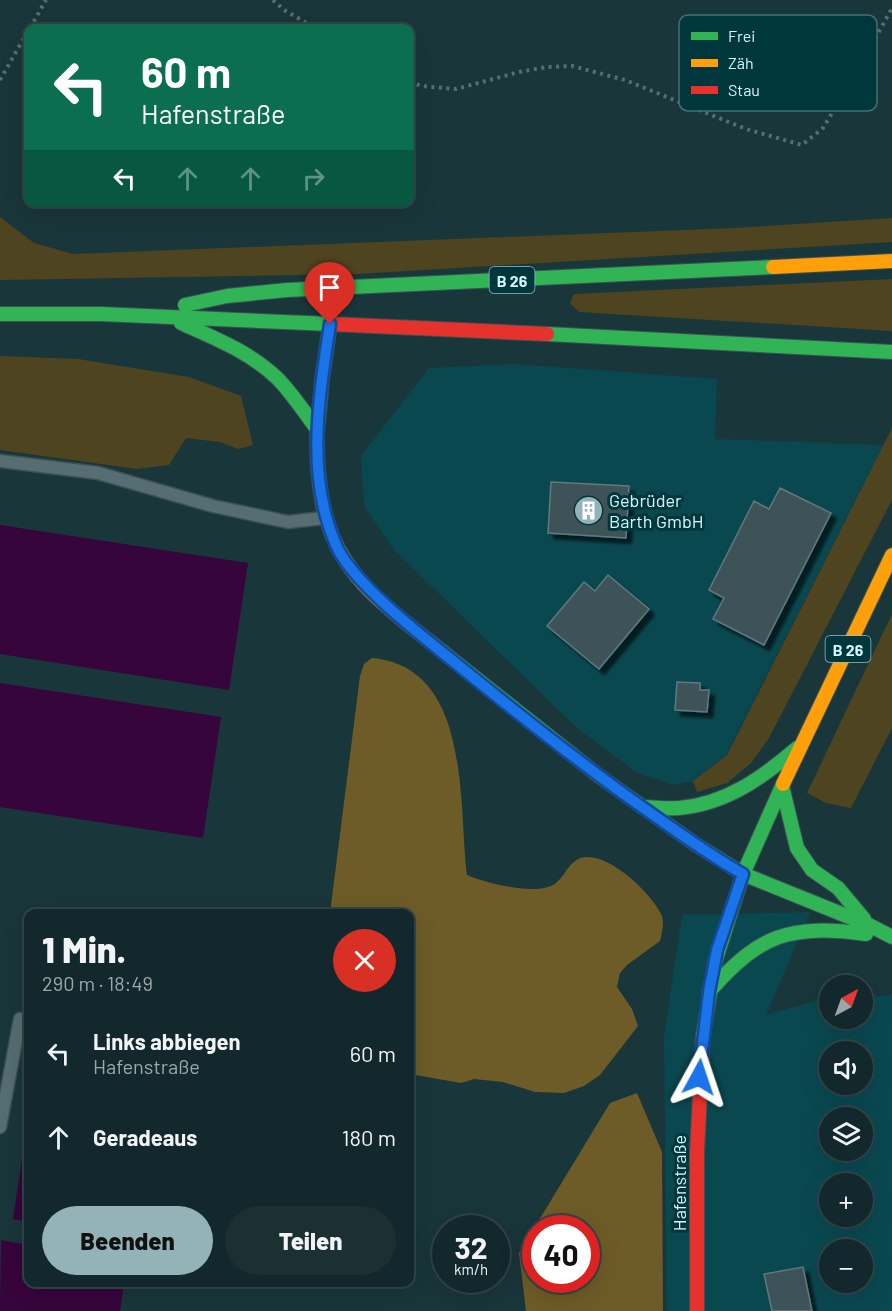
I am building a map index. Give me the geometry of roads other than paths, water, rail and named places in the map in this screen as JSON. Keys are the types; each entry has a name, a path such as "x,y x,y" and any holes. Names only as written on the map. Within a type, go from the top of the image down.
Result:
{"main road":[{"name":"B 26","path":"135,315 227,296 287,290 892,261"},
{"name":"B 26","path":"0,314 169,316 330,324"},
{"path":"169,316 240,351 270,372 289,391 317,429"},
{"path":"892,352 330,324 317,429 319,480 326,518 338,549 350,568 401,617 560,748 719,861 743,874 869,925 892,937"},
{"name":"B 26","path":"743,874 782,786 892,555"},
{"path":"642,807 680,808 721,800 747,788 803,743"},
{"path":"782,786 797,848 812,870 838,888 869,925"},
{"name":"Hafenstraße","path":"698,1311 697,1100 701,1054 717,950 743,874"},
{"path":"709,992 732,966 760,945 799,931 838,930 892,937"}],"lane":[{"path":"0,461 98,473 213,506 288,522 326,518"},
{"path":"0,1127 20,1019"}],"place":[{"name":"Gebrüder Barth GmbH","path":"588,510"}]}
